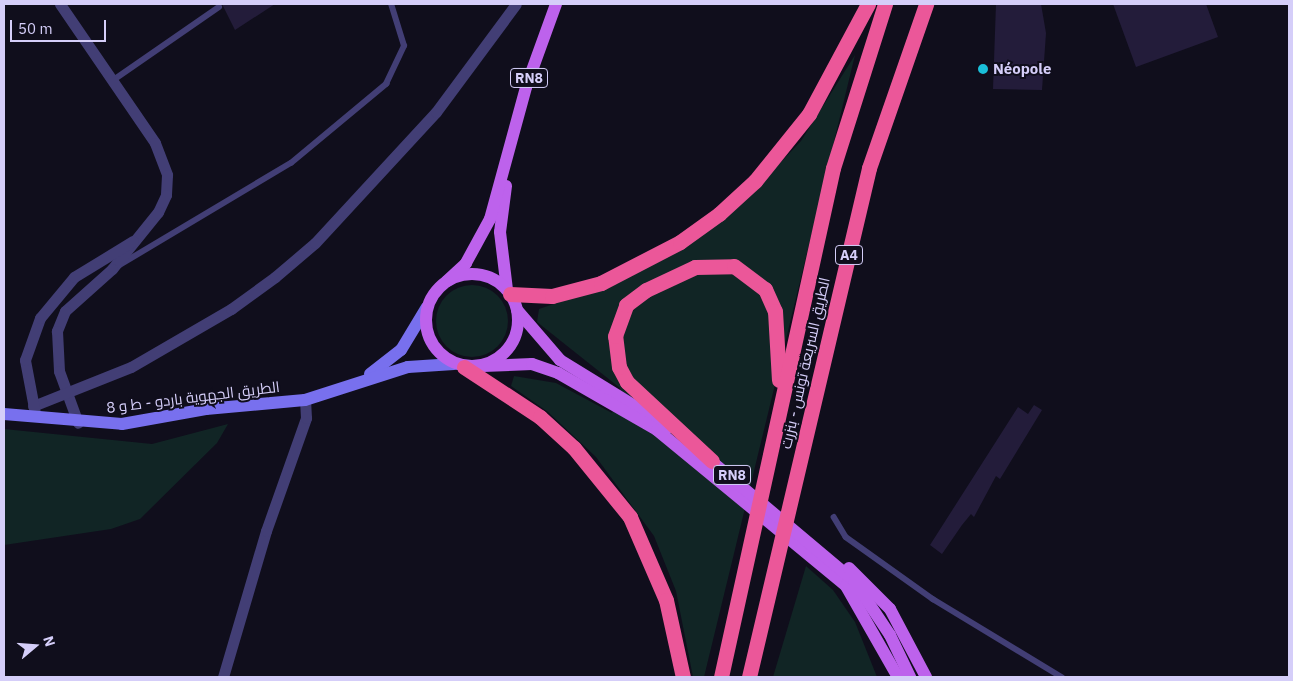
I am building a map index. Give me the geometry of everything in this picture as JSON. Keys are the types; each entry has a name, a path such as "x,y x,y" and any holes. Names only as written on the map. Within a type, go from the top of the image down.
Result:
{"highway":[{"path":"509,292 552,296 601,283 672,246 719,214 754,181 809,114 868,4"},
{"name":"الطريق السريعة تونس - بنزرت","path":"721,677 765,484 779,407 847,117 885,4"},
{"name":"الطريق السريعة تونس - بنزرت","path":"750,677 870,168 926,4"},
{"path":"712,460 641,398 619,367 615,336 626,305 646,290 695,267 734,266 751,275 765,289 775,311 779,407"},
{"path":"459,365 540,417 606,484 630,517 666,600 683,677"}],"main road":[{"name":"RN8","path":"427,307 479,243 510,154 526,87 556,4"},
{"name":"RN8","path":"510,154 500,232 509,292 517,310 560,360 661,422 712,460 816,544 871,604 910,677"},
{"path":"447,281 478,274 509,292"},
{"path":"427,307 430,340 459,365"},
{"name":"الطريق الجهوية باردو - ط و 8","path":"353,384 401,350 427,307"},
{"name":"RN8","path":"483,366 507,351 518,324 517,310"},
{"name":"الطريق الجهوية باردو - ط و 8","path":"4,414 35,412 78,423 122,424 223,407 305,400 353,384 429,363 459,365"},
{"name":"RN8","path":"459,365 532,364 558,373 657,430 846,586 898,677"},
{"path":"816,544 878,594 926,677"}],"street":[{"path":"60,4 154,143 167,175 162,203 112,270 70,305 57,332 56,351 66,396 78,423"},
{"path":"135,240 74,277 40,318 26,360 35,412 131,367 231,309 315,243 436,112 516,4"},
{"path":"223,677 266,531 306,418 305,400"}],"lane":[{"path":"112,270 291,163 386,84 404,46 391,4"},
{"path":"112,81 220,8"},
{"path":"834,517 846,538 933,599 1062,677"}],"green space":[{"path":"855,55 704,677 693,677 676,591 654,536 596,457 548,412 511,386 514,376 556,383 612,413 620,388 537,322 539,309 600,288 739,206 801,141"},
{"path":"472,285 492,291 502,301 508,321 502,341 492,351 472,357 452,351 442,341 436,321 442,301 452,291"},
{"path":"228,424 217,443 140,519 111,529 4,545 4,429 152,444"},
{"path":"806,566 833,590 855,622 877,677 773,677"}],"building":[{"path":"222,4 275,4 235,30"},
{"path":"996,4 1041,4 1046,33 1042,90 993,89"},
{"path":"1113,4 1206,4 1218,37 1136,67"},
{"path":"1034,405 1042,410 1000,479 996,476 974,517 971,514 942,554 930,545 1018,407 1028,414"}],"place":[{"name":"Néopole","path":"983,69"}]}
